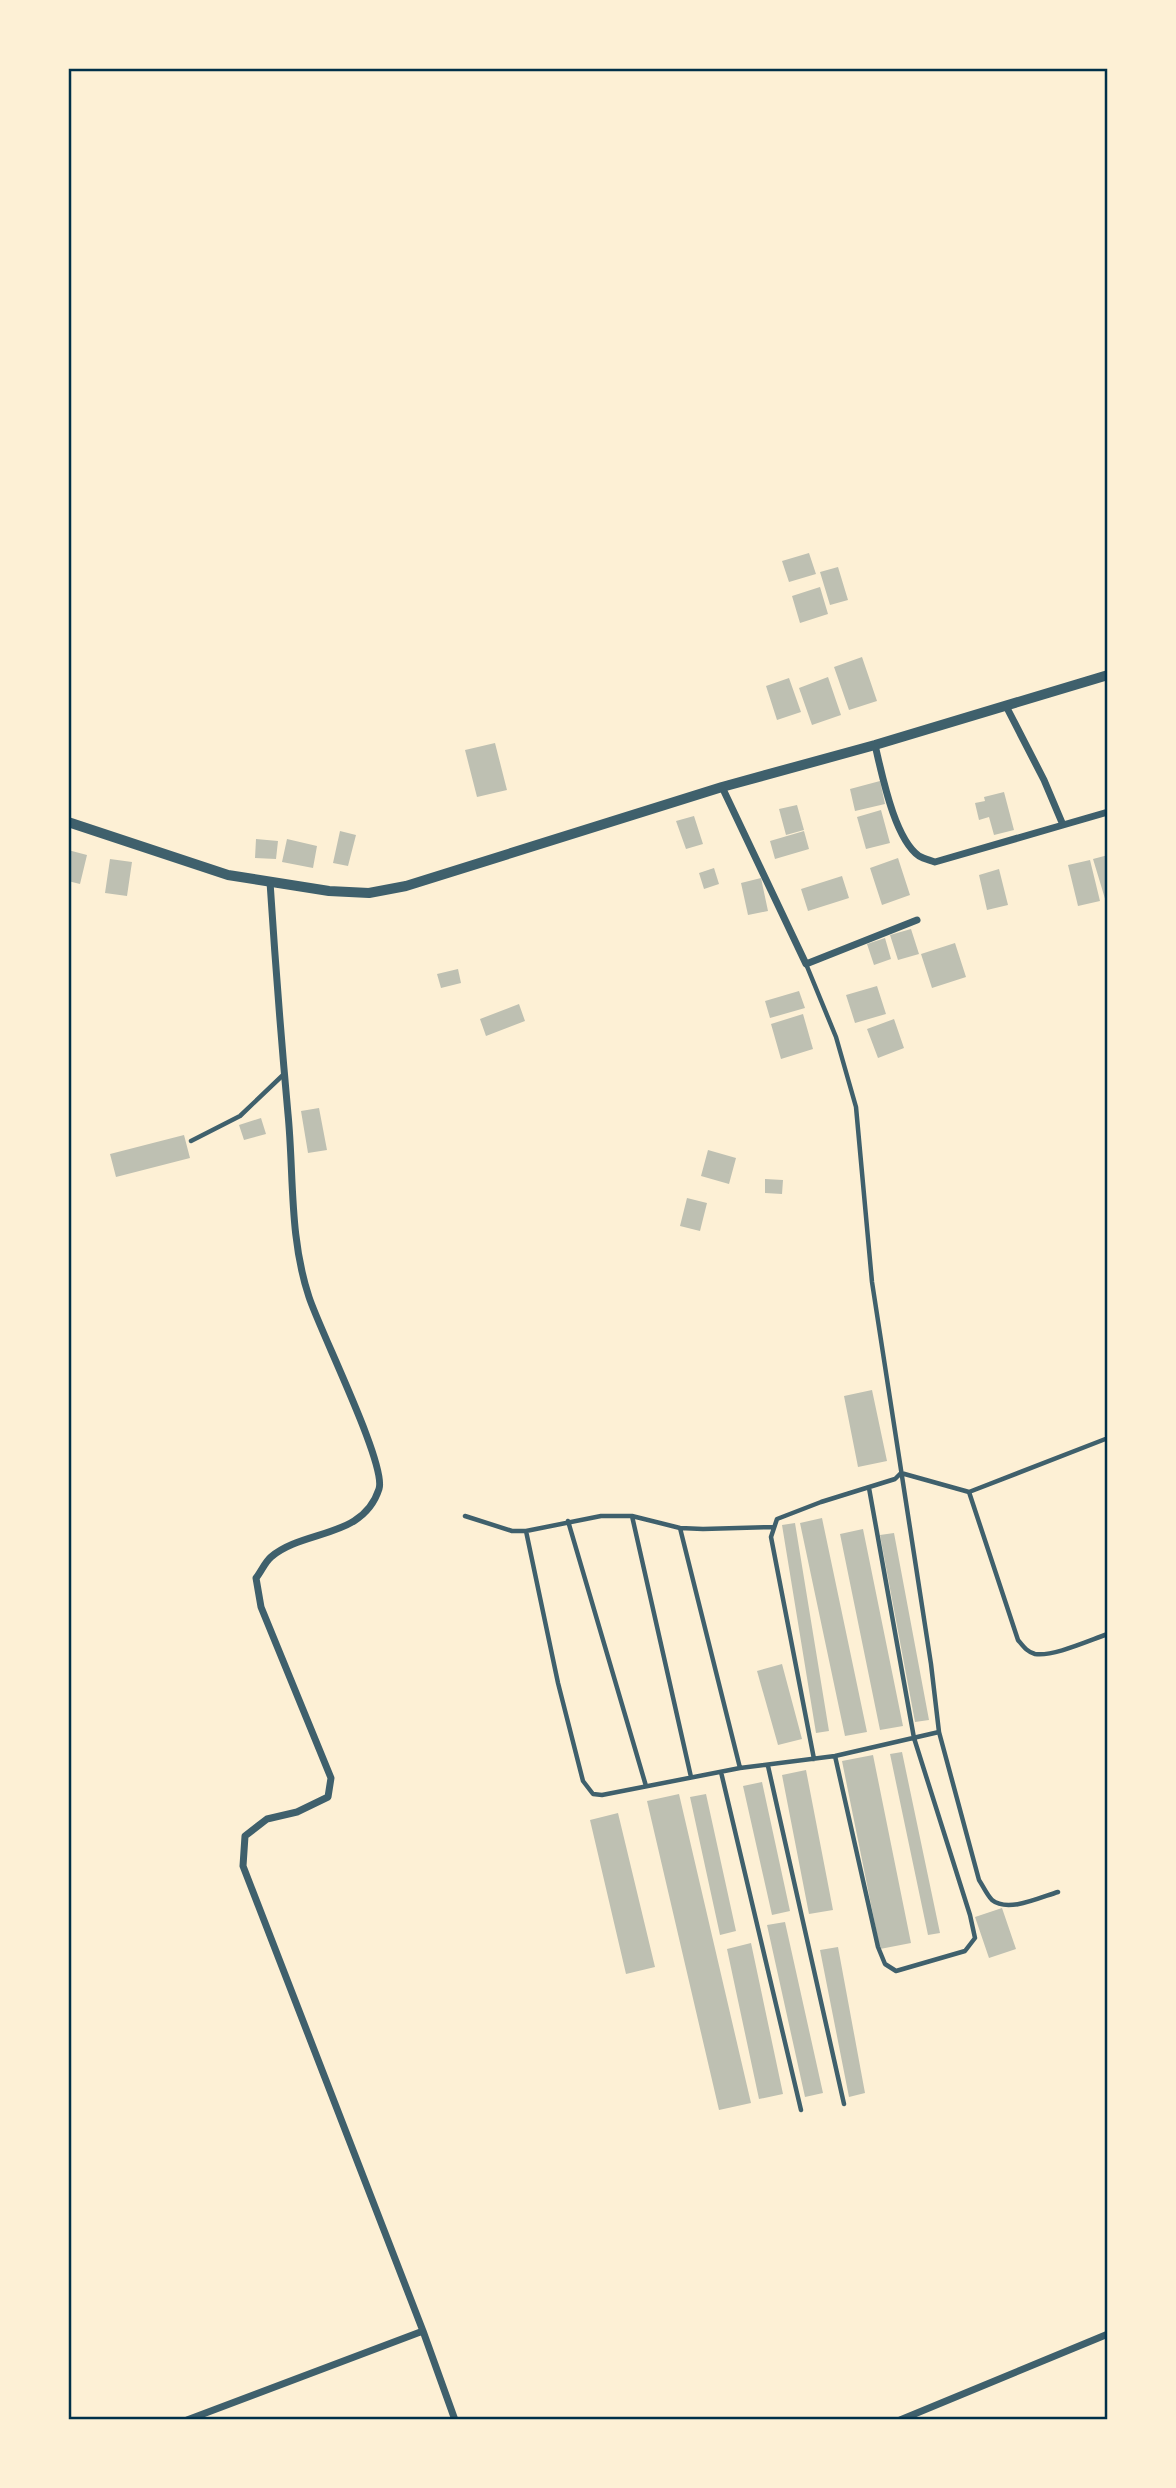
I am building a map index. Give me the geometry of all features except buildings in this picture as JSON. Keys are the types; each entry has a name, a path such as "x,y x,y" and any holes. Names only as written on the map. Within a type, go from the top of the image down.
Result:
{"street":[{"path":"68,822 228,874 329,891 369,893 406,886 722,787 875,745 1108,674"},
{"path":"1006,706 1044,780 1063,825"},
{"path":"875,745 891,804 908,844 920,856 934,862 1108,812"},
{"path":"722,787 806,964 917,920"},
{"path":"270,882 295,1244 309,1297 372,1450 380,1485 373,1506 358,1518 337,1531 293,1545 271,1557 256,1578 261,1607 331,1778 328,1797 297,1812 267,1819 245,1836 243,1866 423,2331 454,2420"},
{"path":"187,2420 423,2331"},
{"path":"900,2420 1108,2334"}],"lane":[{"path":"806,964 836,1037 856,1107 872,1282 931,1664 939,1732 979,1881 991,1899 1001,1904 1012,1904 1058,1892"},
{"path":"191,1141 240,1116 283,1076"},
{"path":"901,1473 969,1492 1108,1438"},
{"path":"814,1759 771,1537 774,1527 777,1519 795,1511 895,1479 901,1473"},
{"path":"835,1756 878,1947 885,1964 896,1971 965,1951 975,1938 914,1738 869,1488"},
{"path":"969,1492 1018,1640 1026,1650 1035,1654 1047,1654 1108,1634"},
{"path":"465,1516 499,1528 526,1531 601,1516 632,1516 680,1528 774,1527"},
{"path":"632,1516 691,1777"},
{"path":"569,1521 646,1786"},
{"path":"680,1528 740,1769"},
{"path":"526,1531 558,1683 583,1781 593,1794 602,1795 691,1777 835,1756 939,1732"},
{"path":"768,1766 844,2104"},
{"path":"721,1772 801,2110"}]}
